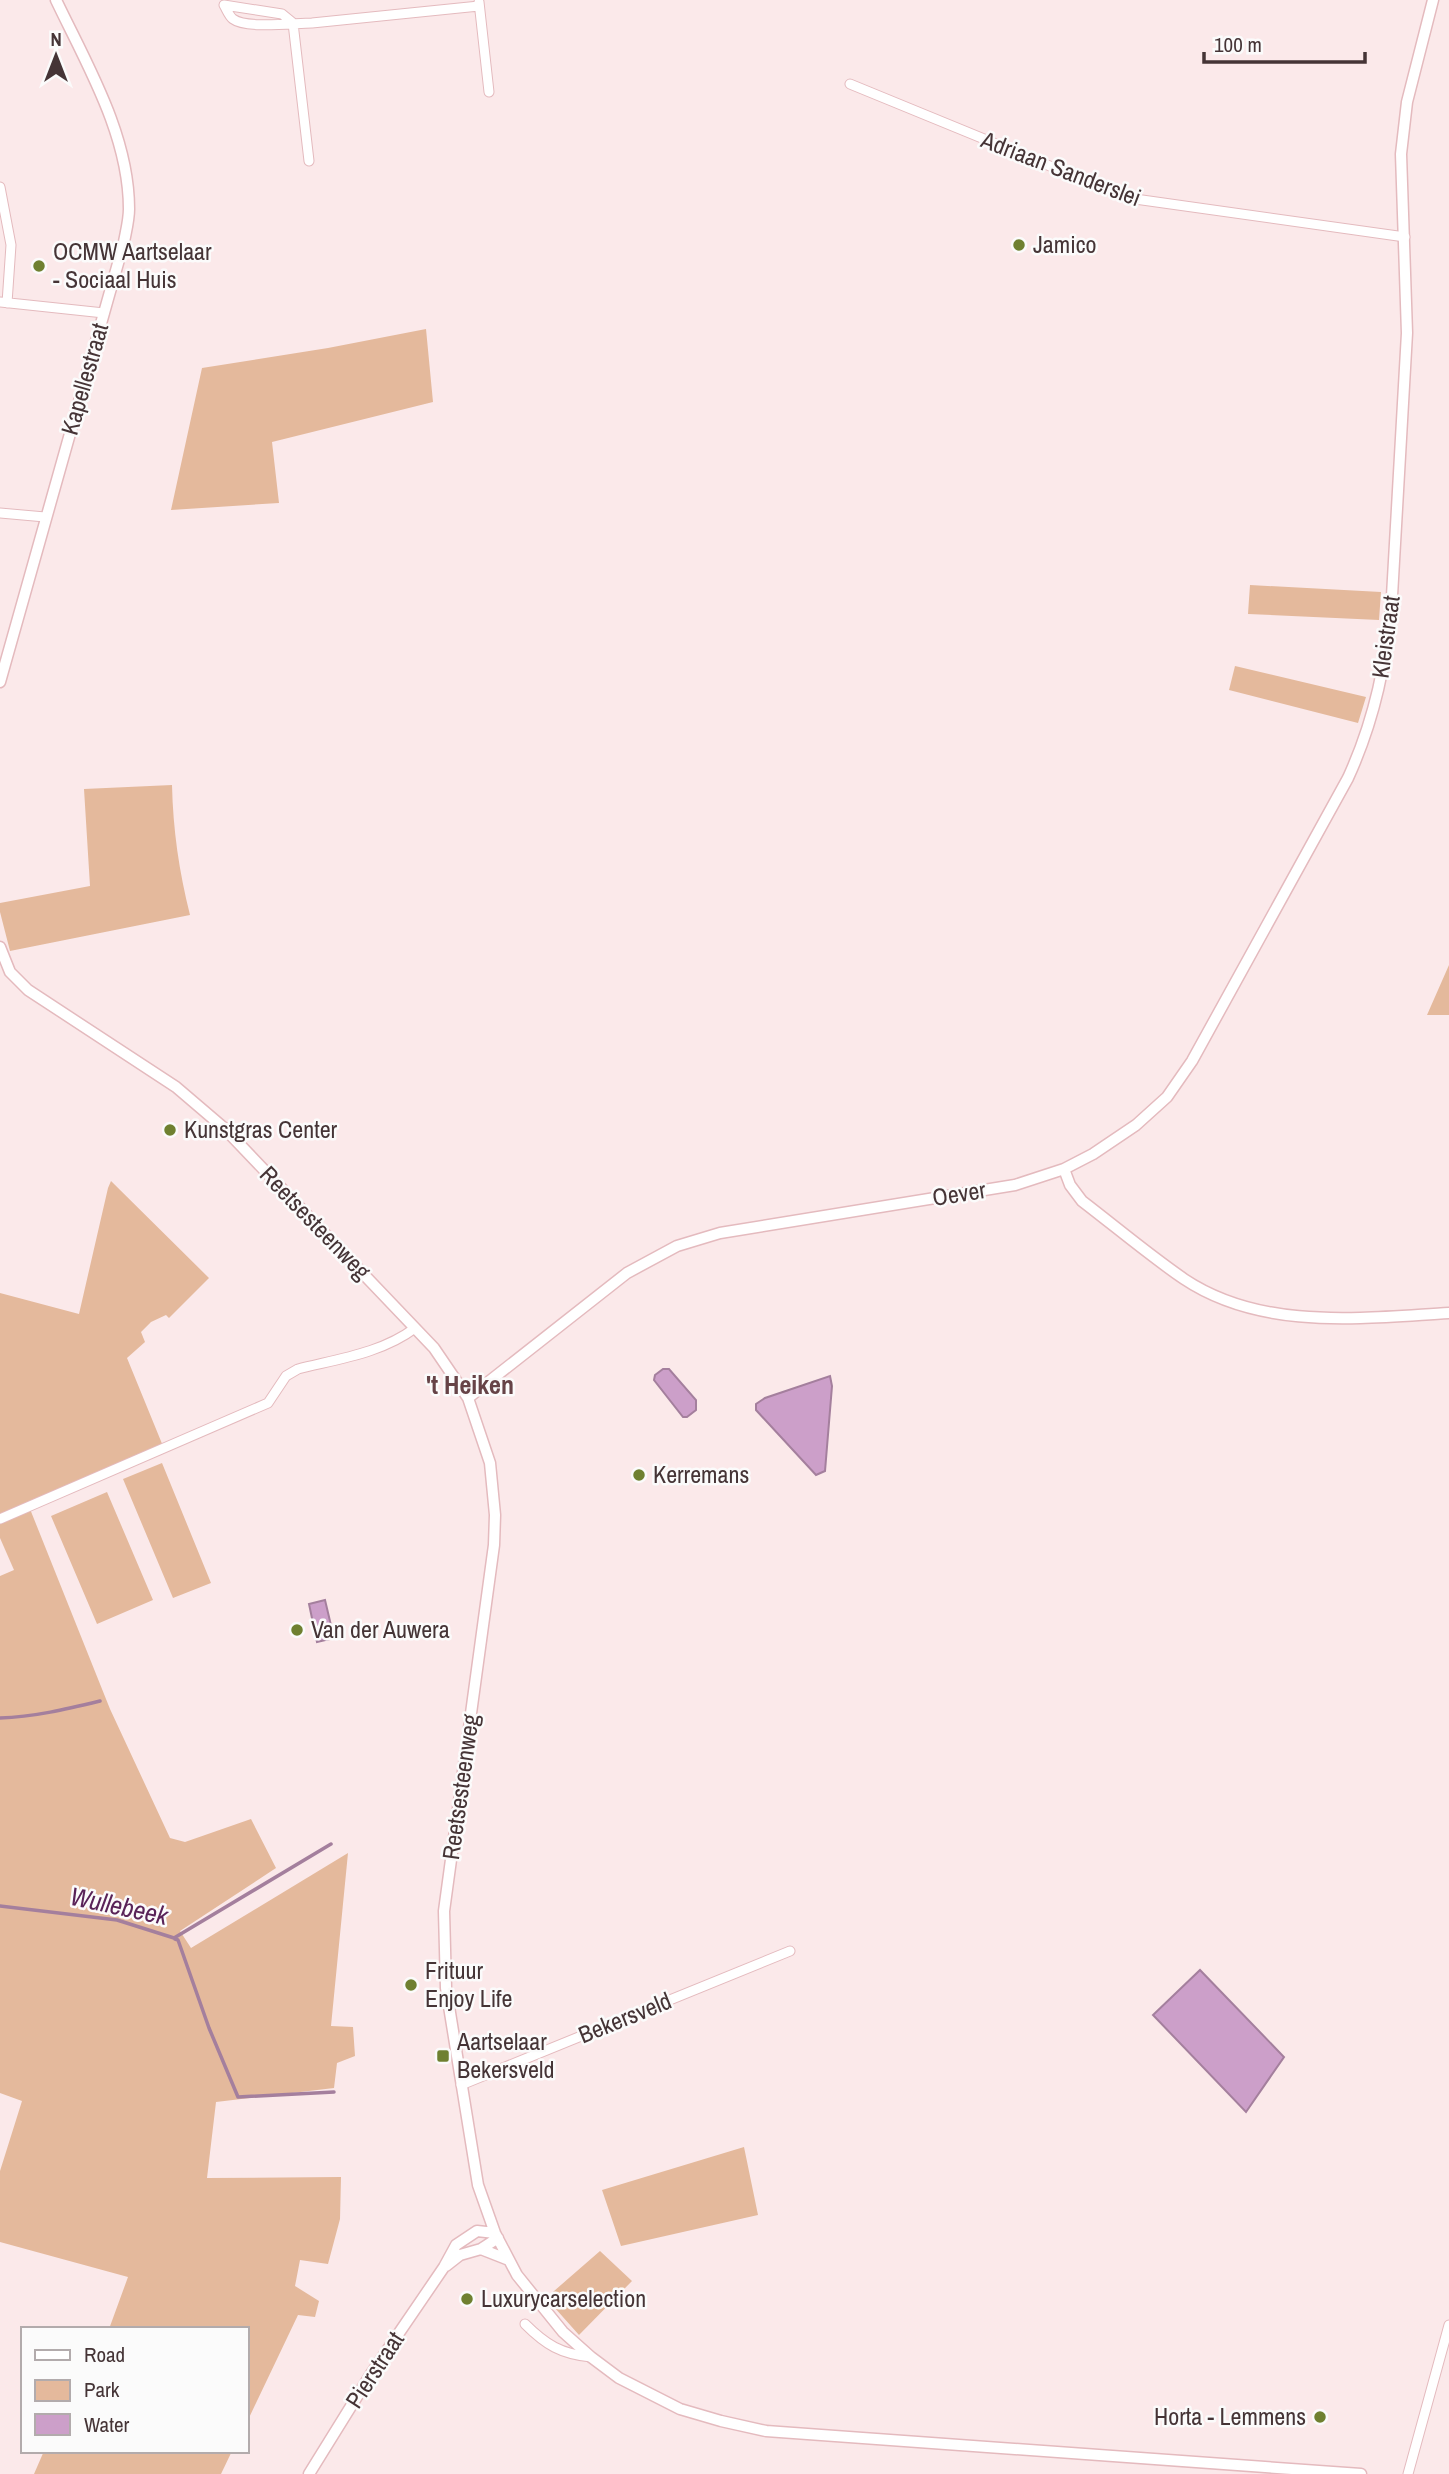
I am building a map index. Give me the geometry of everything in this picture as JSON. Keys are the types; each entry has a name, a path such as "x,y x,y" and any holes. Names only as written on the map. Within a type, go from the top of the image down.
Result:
{"street":[{"name":"Kapellestraat","path":"0,682 104,313 129,211 120,146 107,108 56,0"},
{"name":"Kleistraat","path":"1064,1169 1093,1154 1136,1125 1167,1097 1192,1060 1348,778 1369,729 1389,637 1407,333 1401,167 1403,127 1406,102 1433,0"},
{"path":"223,3 282,14 293,23 309,161"},
{"path":"223,3 232,18 243,24 293,23 479,3 489,92"},
{"name":"Adriaan Sanderslei","path":"850,85 1128,198 1405,237"},
{"path":"0,187 11,245 4,303 104,313"},
{"path":"0,513 45,517"},
{"path":"0,947 5,972"},
{"name":"Reetsesteenweg","path":"5,972 28,990 176,1087 224,1128 434,1348 468,1398 490,1462 495,1515 494,1545 444,1911 446,1988 478,2185 496,2235 540,2307 563,2332 619,2378 680,2409 766,2431 1361,2474"},
{"path":"1064,1169 1070,1185 1082,1201 1185,1280 1233,1303 1279,1315 1335,1318 1449,1313"},
{"name":"Oever","path":"468,1398 612,1283 677,1246 720,1233 1015,1185 1064,1169"},
{"path":"0,1519 268,1403 286,1377 298,1369 382,1347 401,1339 415,1328"},
{"name":"Bekersveld","path":"461,2085 790,1951"},
{"path":"485,2205 479,2217 477,2231 496,2235"},
{"name":"Pierstraat","path":"309,2474 456,2245 477,2231"},
{"name":"Pierstraat","path":"444,2267 460,2255 481,2249 496,2235"},
{"path":"481,2249 509,2260"},
{"path":"524,2324 540,2339 569,2355 591,2357"},
{"path":"1408,2474 1449,2325"}],"green space":[{"path":"426,329 433,402 272,442 279,503 171,510 202,368"},
{"path":"1250,585 1381,592 1379,620 1248,614"},
{"path":"1235,666 1366,697 1358,723 1229,690"},
{"path":"172,785 177,850 190,915 10,951 0,903 90,886 84,789"},
{"path":"1449,965 1449,1015 1427,1015"},
{"path":"111,1181 209,1278 169,1318 166,1315 151,1322 141,1332 145,1342 127,1358 165,1451 30,1509 110,1709 170,1838 185,1842 251,1819 276,1868 180,1931 191,1948 348,1853 331,2026 353,2027 355,2056 337,2063 334,2088 216,2102 207,2178 341,2177 340,2219 328,2264 300,2260 295,2286 319,2301 315,2317 298,2315 248,2420 248,2327 110,2327 128,2277 0,2242 0,2171 22,2101 0,2093 0,1576 14,1570 0,1538 0,1293 79,1314"},
{"path":"162,1463 211,1583 173,1598 123,1479"},
{"path":"107,1492 153,1600 97,1624 51,1516"},
{"path":"744,2147 758,2215 621,2246 602,2190"},
{"path":"600,2251 632,2281 579,2335 546,2298"},
{"path":"43,2453 231,2453 221,2474 34,2474"}],"water":[{"path":"663,1369 669,1369 696,1400 696,1410 687,1417 683,1417 654,1380 655,1375"},
{"path":"830,1376 832,1386 825,1471 816,1475 756,1410 756,1404 765,1398"},
{"path":"325,1600 334,1638 317,1642 309,1604"},
{"path":"1200,1970 1284,2057 1246,2112 1153,2015"}],"waterway":[{"path":"0,1718 63,1710 100,1701"},
{"name":"Wullebeek","path":"0,1906 117,1920 174,1938 331,1844"},
{"path":"175,1939 178,1940 209,2028 238,2097 334,2092"}],"place":[{"name":"Jamico","path":"1019,245"},
{"name":"OCMW Aartselaar - Sociaal Huis","path":"39,266"},
{"name":"Kunstgras Center","path":"170,1130"},
{"name":"Kerremans","path":"639,1475"},
{"name":"Van der Auwera","path":"297,1630"},
{"name":"Frituur Enjoy Life","path":"411,1985"},
{"name":"Aartselaar Bekersveld","path":"443,2056"},
{"name":"Luxurycarselection","path":"467,2299"},
{"name":"Horta - Lemmens","path":"1320,2417"}],"district":[{"name":"'t Heiken","path":"470,1385"}]}
